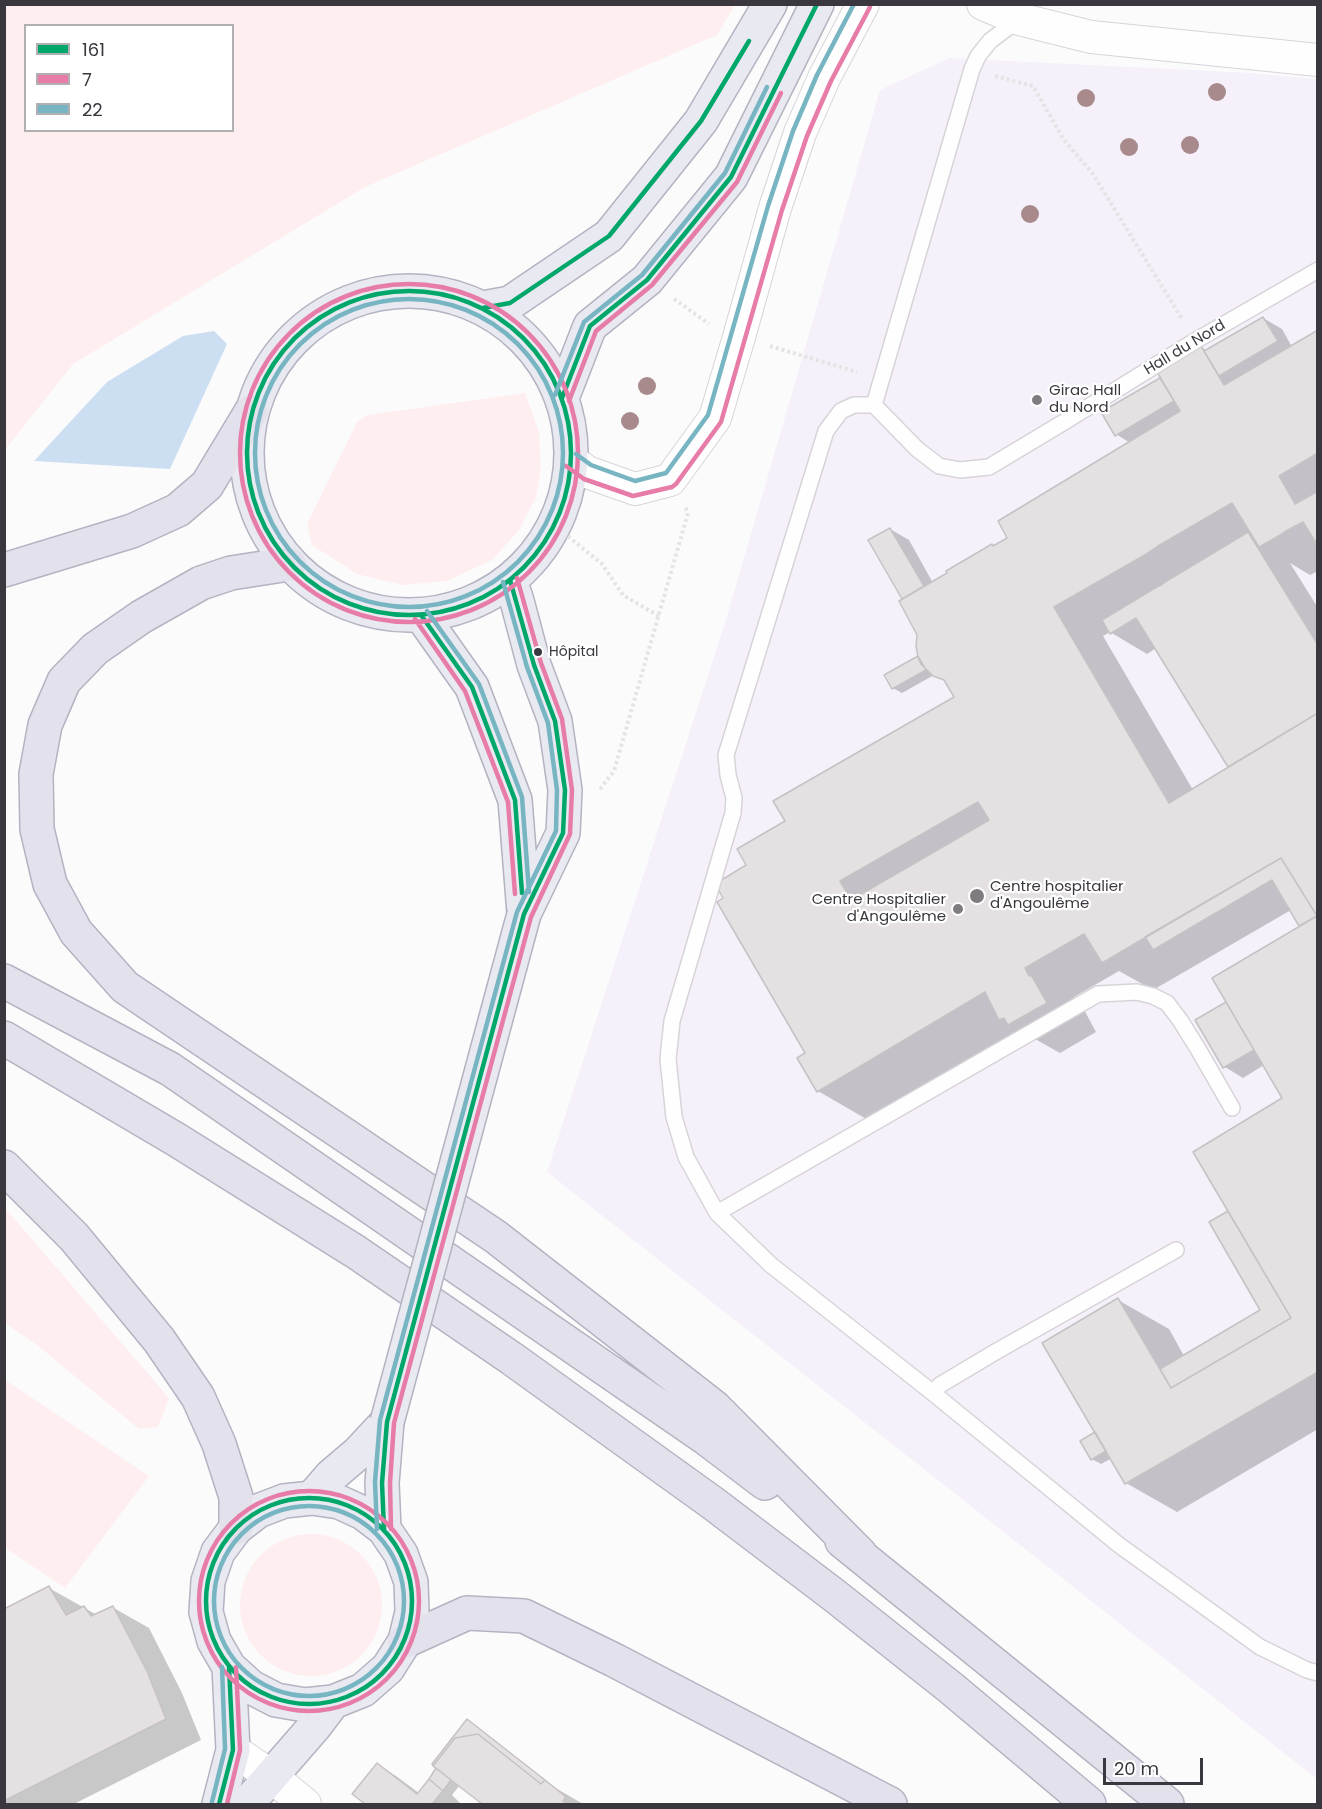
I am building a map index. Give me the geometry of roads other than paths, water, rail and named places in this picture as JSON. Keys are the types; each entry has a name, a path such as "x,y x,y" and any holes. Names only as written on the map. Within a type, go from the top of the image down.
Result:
{"highway":[{"path":"4,570 132,531 178,510 207,485 251,412"},
{"path":"289,564 231,573 201,584 141,617 94,649 64,681 45,725 36,774 37,829 50,884 76,932 125,987 496,1237 714,1407 860,1554"},
{"path":"4,981 170,1069 707,1439 860,1554 1167,1804"},
{"path":"4,1038 177,1140 356,1252 511,1358 714,1504 835,1596 951,1688 1089,1804"},
{"path":"4,1167 74,1237 159,1340 198,1396 219,1444 236,1497 236,1528"},
{"path":"405,1641 467,1613 524,1616 614,1660 890,1804"}],"main road":[{"path":"483,308 510,303 609,236 701,121 770,4"},
{"path":"562,398 590,326 647,280 731,177 817,4"},
{"path":"389,291 438,292 483,308 517,331 543,362 562,398 569,429 571,460 566,494 554,525 535,555 510,580 468,604 420,615 384,614 349,605 316,588 289,564 260,518 246,466 251,412 270,367 301,330 342,304 389,291"},
{"path":"384,1529 382,1484 387,1422 524,914 563,834 565,790 555,721 534,665 510,580"},
{"path":"420,615 472,687 515,800 524,914"},
{"path":"312,1498 331,1476 358,1453 387,1422"},
{"path":"312,1498 339,1502 363,1513 384,1529 401,1554 411,1582 412,1612 405,1641 388,1668 363,1690 333,1702 305,1705 276,1700 250,1687 229,1667 213,1641 206,1612 208,1581 218,1552 236,1528 258,1511 284,1501 312,1498"},
{"path":"219,1804 233,1750 229,1667"},
{"path":"247,1804 333,1702"}],"street":[{"path":"571,460 587,472 635,489 670,480 715,418 775,208 800,133 824,78 863,4"},
{"path":"876,4 884,4"},
{"path":"983,4 1022,12 1091,37 1317,60"},
{"path":"233,1750 271,1776 305,1804"}],"lane":[{"path":"1022,12 990,41 978,56 972,69 874,405 854,405 841,411 826,431 726,755 734,798 733,813 672,1021 668,1059 674,1117 686,1157 717,1213 771,1265 933,1393 1119,1545 1260,1647 1307,1670 1317,1672"},
{"name":"Hall du Nord","path":"874,405 917,449 939,466 960,470 988,467 1195,340 1317,270"},
{"path":"717,1213 1098,994 1137,992 1167,1003 1232,1108"},
{"path":"933,1393 940,1385 997,1351 1176,1250"}],"water":[{"path":"214,331 227,344 170,469 34,461 107,382 183,336"}],"place":[{"name":"Girac Hall du Nord","path":"1037,400"},
{"name":"Hôpital","path":"538,652"},
{"name":"Centre hospitalier d'Angoulême","path":"977,896"},
{"name":"Centre Hospitalier d'Angoulême","path":"958,909"}]}
